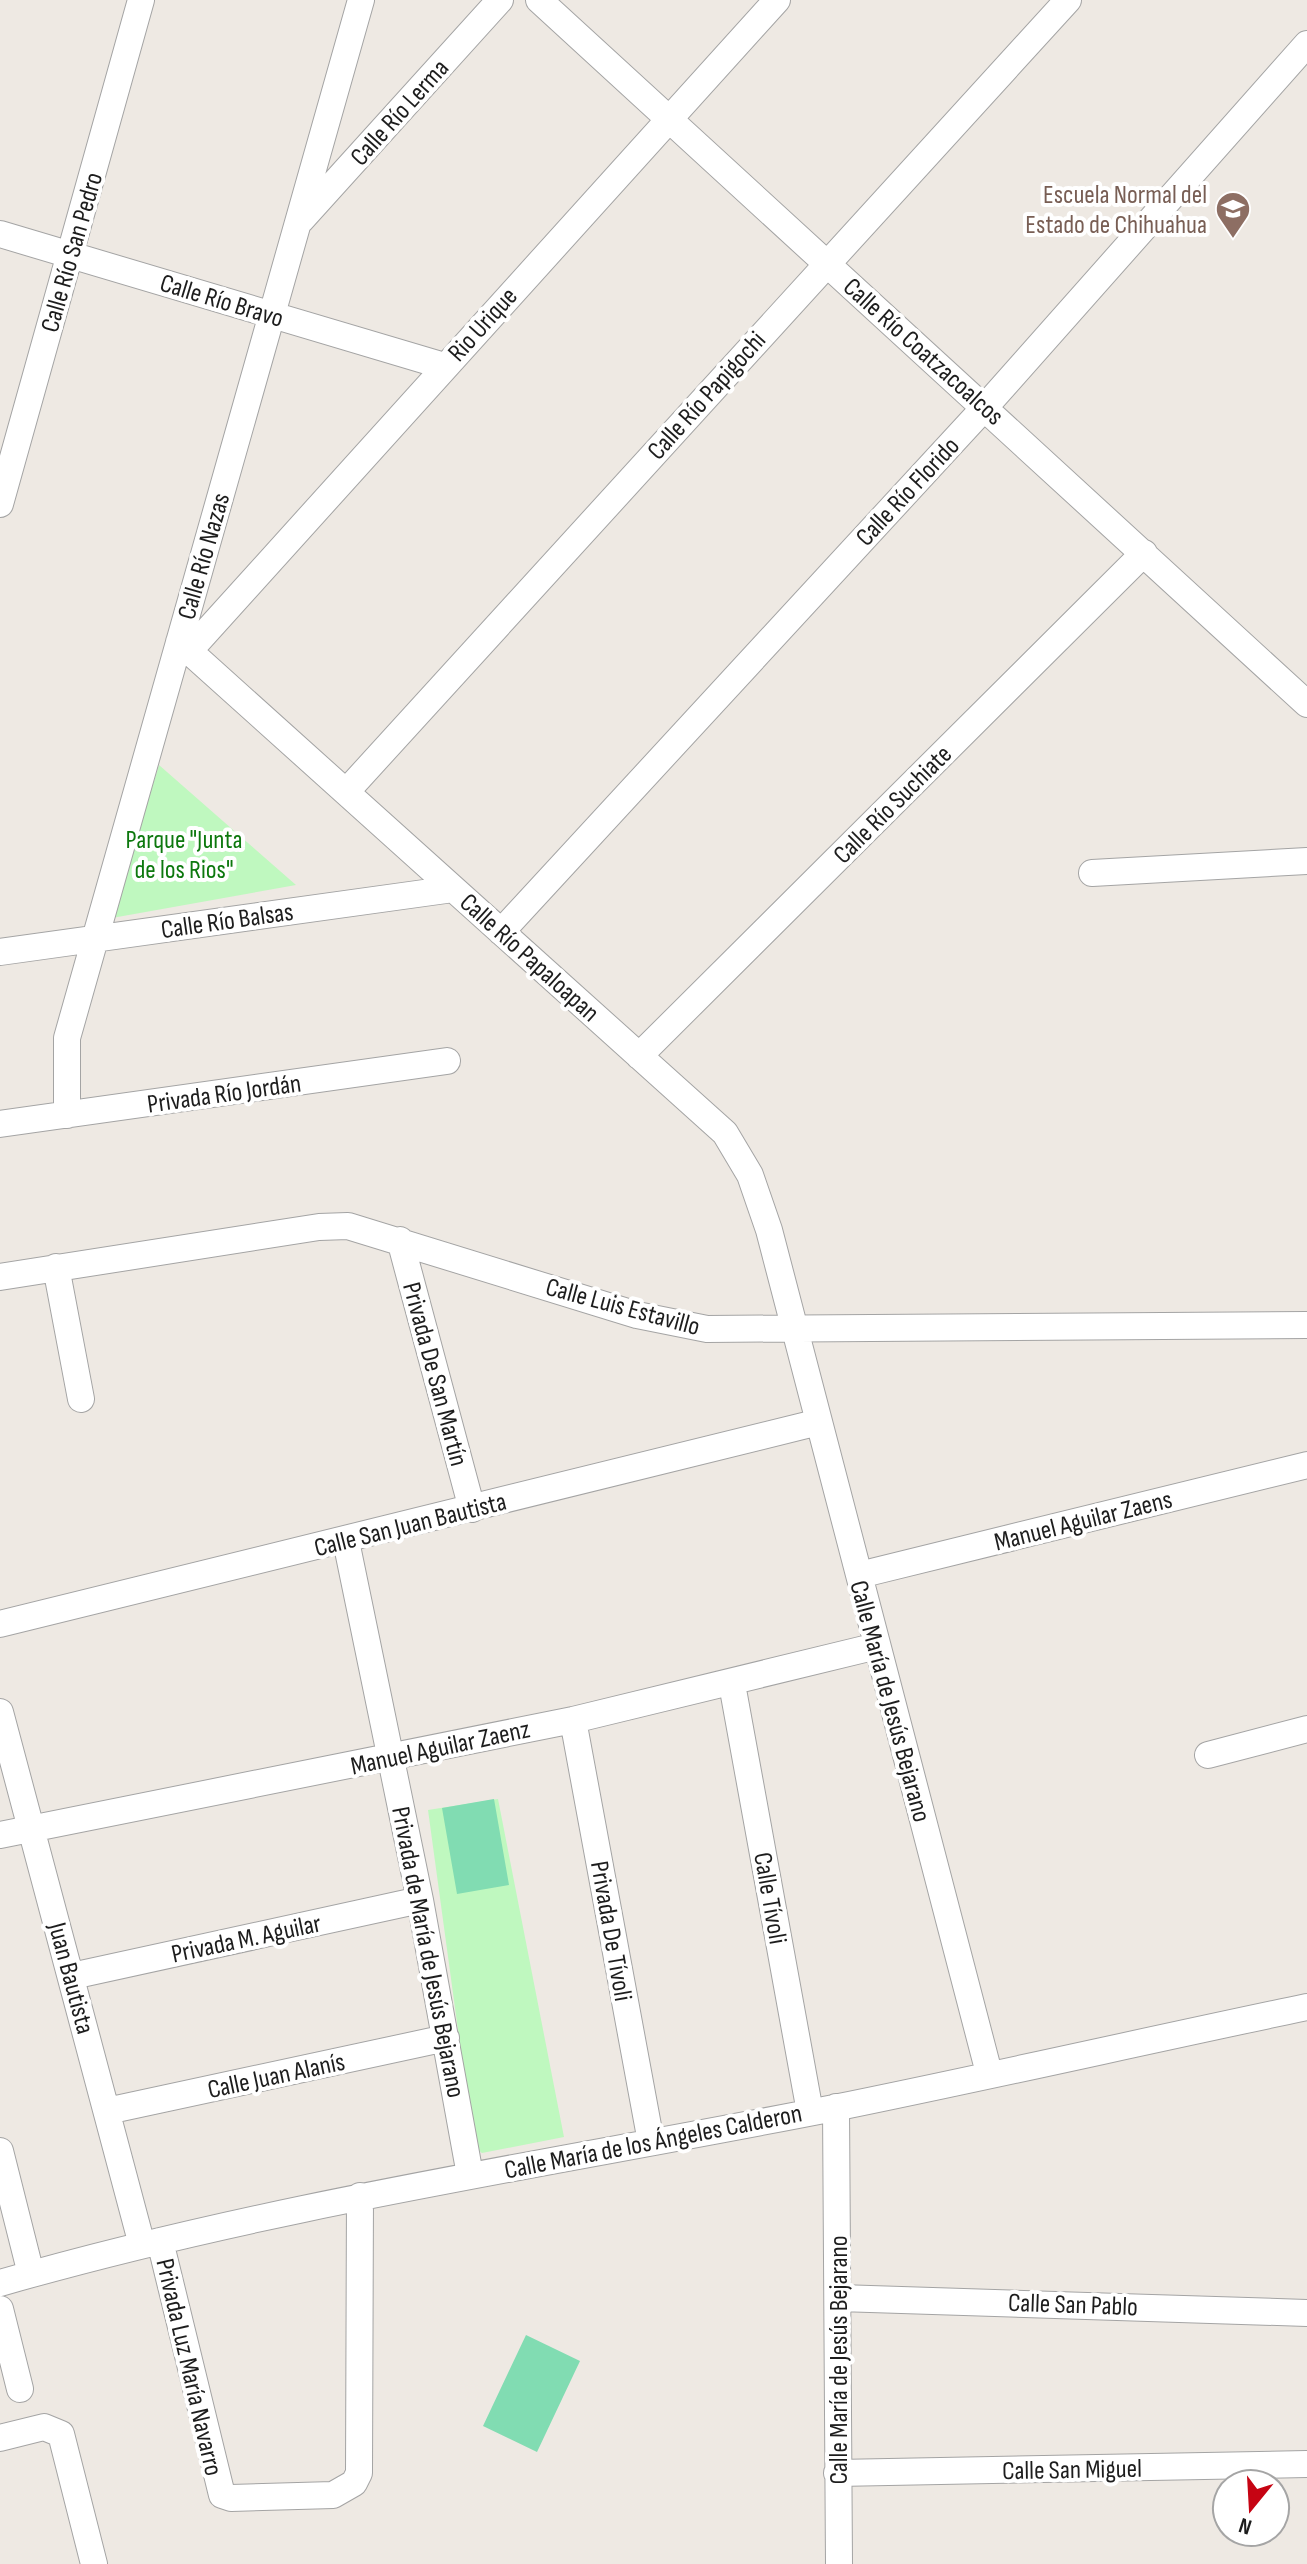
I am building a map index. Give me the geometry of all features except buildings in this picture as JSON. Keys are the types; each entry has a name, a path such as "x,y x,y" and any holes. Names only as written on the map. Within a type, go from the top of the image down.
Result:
{"street":[{"name":"Calle Río San Pedro","path":"0,504 141,0"},
{"name":"Calle Río Nazas","path":"67,1115 67,1038 93,939 184,646 297,223 361,0"},
{"name":"Calle Río Lerma","path":"297,223 500,0"},
{"name":"Calle Río Coatzacoalcos","path":"539,0 1307,704"},
{"name":"Rio Urique","path":"184,646 777,0"},
{"name":"Calle Río Papigochi","path":"346,792 1068,0"},
{"name":"Calle Río Florido","path":"501,932 985,407 1307,44"},
{"name":"Calle Río Bravo","path":"0,234 444,366"},
{"name":"Calle Río Suchiate","path":"639,1056 1144,553"},
{"name":"Calle Río Papaloapan","path":"184,646 725,1133 740,1153 769,1230 793,1328"},
{"path":"1092,873 1307,861"},
{"name":"Calle Río Balsas","path":"0,952 453,889"},
{"name":"Privada Río Jordán","path":"0,1124 447,1061"},
{"name":"Calle Luis Estavillo","path":"0,1277 319,1227 348,1226 679,1325 793,1328 1307,1325"},
{"name":"Privada De San Martín","path":"400,1240 472,1509"},
{"path":"56,1267 81,1399"},
{"name":"Calle María de Jesús Bejarano","path":"793,1328 989,2073"},
{"name":"Calle San Juan Bautista","path":"0,1624 819,1422"},
{"name":"Manuel Aguilar Zaens","path":"859,1575 1307,1465"},
{"name":"Privada de María de Jesús Bejarano","path":"346,1541 420,1900 470,2175"},
{"name":"Manuel Aguilar Zaenz","path":"0,1835 573,1720 732,1684 877,1646"},
{"name":"Calle Tívoli","path":"732,1684 823,2110"},
{"name":"Juan Bautista","path":"0,1712 107,2111 151,2243"},
{"name":"Privada De Tívoli","path":"573,1720 651,2142"},
{"path":"1208,1755 1307,1729"},
{"name":"Privada M. Aguilar","path":"72,1976 420,1900"},
{"name":"Calle María de los Ángeles Calderon","path":"0,2283 151,2243 360,2196 823,2110 1307,2007"},
{"name":"Calle Juan Alanís","path":"107,2111 446,2038"},
{"name":"Calle María de Jesús Bejarano","path":"823,2110 839,2298 839,2564"},
{"path":"0,2151 4,2185 31,2274"},
{"name":"Privada Luz María Navarro","path":"151,2243 220,2492 231,2498 333,2495 354,2483 359,2456 360,2196"},
{"name":"Calle San Pablo","path":"839,2298 1307,2313"},
{"path":"0,2309 20,2389"},
{"path":"0,2438 44,2427 61,2434 94,2564"},
{"name":"Calle San Miguel","path":"837,2473 1307,2464"}],"green space":[{"name":"Parque \"Junta de los Rios\"","path":"159,765 296,885 112,918"},
{"path":"494,1799 509,1885 457,1894 442,1808"},
{"path":"498,1799 564,2137 482,2153 474,2147 428,1810"},
{"path":"526,2335 580,2361 537,2452 483,2426"}],"place":[{"name":"Escuela Normal del Estado de Chihuahua","path":"1233,240"}]}
